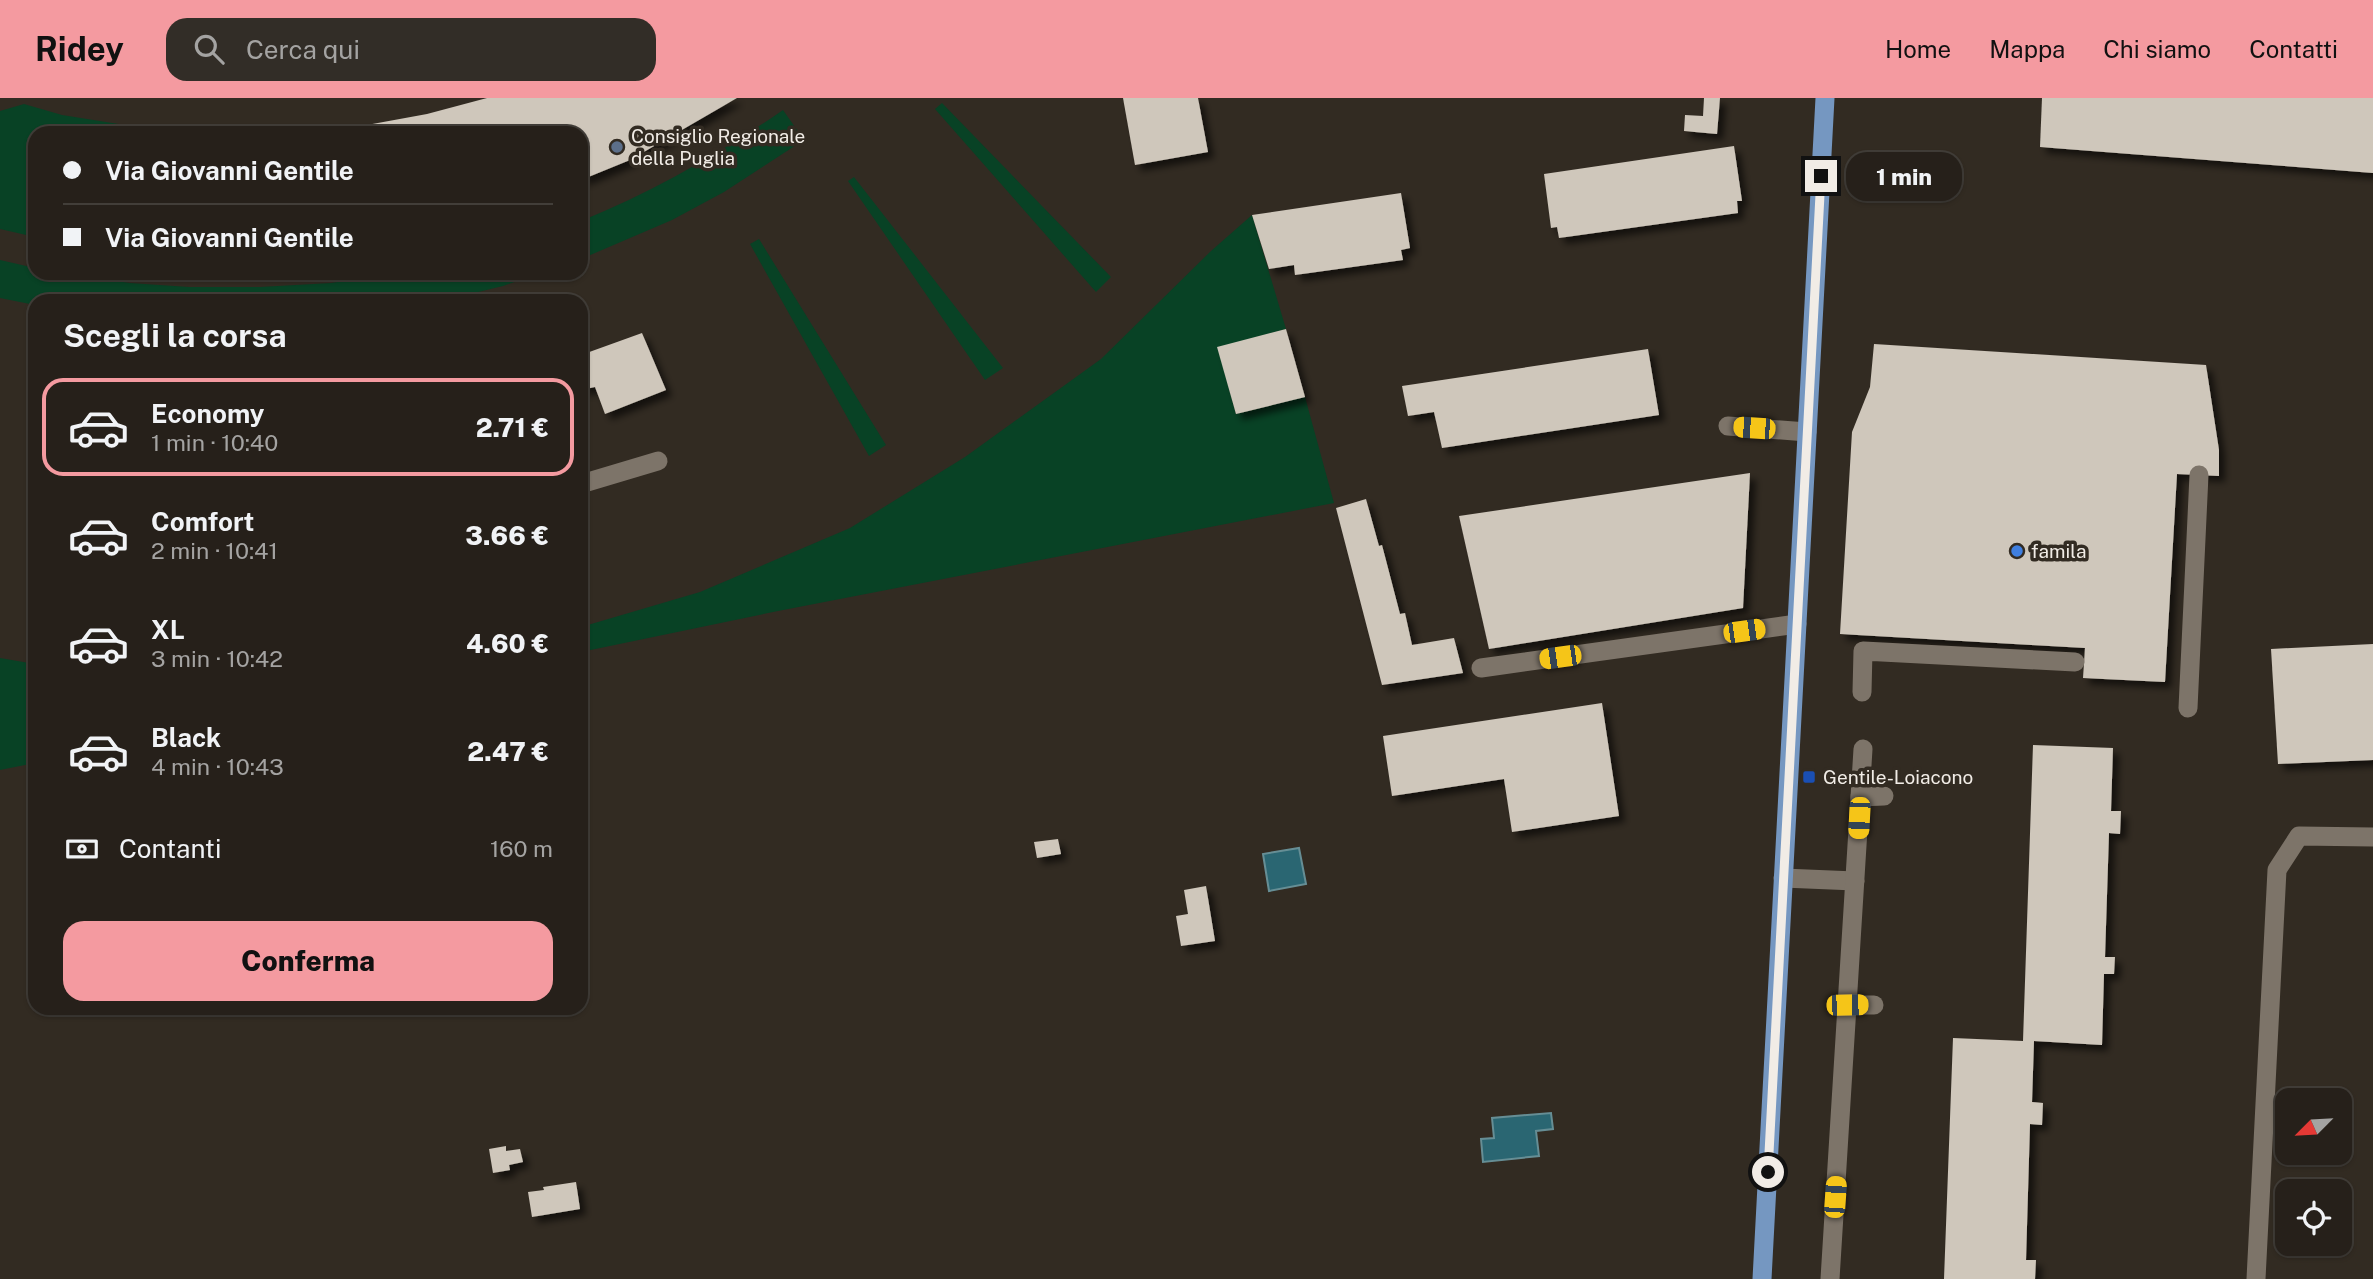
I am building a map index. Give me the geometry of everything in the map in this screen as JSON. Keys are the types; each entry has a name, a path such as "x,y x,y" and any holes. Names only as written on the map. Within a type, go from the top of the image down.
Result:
{"main road":[{"path":"1762,1279 1825,98"}],"street":[{"path":"1728,426 1807,432"},
{"path":"588,482 658,461"},
{"path":"2188,708 2199,475"},
{"path":"1481,668 1797,624"},
{"path":"1862,692 1863,651 2075,662"},
{"path":"1830,1279 1863,749"},
{"path":"1860,797 1884,796"},
{"path":"2256,1279 2277,870 2299,836 2373,836"},
{"path":"1783,878 1855,881"},
{"path":"1847,1005 1874,1005"}],"green space":[{"path":"942,103 1111,277 1096,292 935,109"},
{"path":"24,104 62,115 131,126 28,126 28,235 0,229 0,111"},
{"path":"783,110 804,140 724,192 672,220 588,256 588,218 634,198 735,142"},
{"path":"854,177 1003,368 985,380 848,181"},
{"path":"1252,215 1286,329 1218,348 1236,414 1305,397 1334,503 588,651 588,625 700,592 850,528 965,457 1101,359 1211,251"},
{"path":"759,239 886,445 869,456 750,244"},
{"path":"0,260 28,266 28,280 108,280 189,287 260,287 351,280 520,280 470,294 28,294 28,304 0,298"},
{"path":"0,658 28,663 28,764 0,770"}],"water":[{"path":"1299,848 1306,884 1269,891 1263,854"},
{"path":"1551,1113 1553,1129 1536,1131 1539,1156 1483,1162 1481,1139 1494,1138 1492,1118"}],"building":[{"name":"Consiglio Regionale della Puglia","path":"487,98 737,98 630,160 588,177 588,126 361,126 427,114"},
{"path":"1123,98 1198,98 1208,152 1135,165"},
{"path":"1704,98 1720,98 1717,134 1684,131 1685,115 1703,116"},
{"path":"2042,98 2373,98 2373,173 2040,147"},
{"path":"1734,146 1742,201 1737,201 1738,213 1559,238 1557,227 1551,228 1544,174"},
{"path":"1401,193 1410,248 1401,250 1403,260 1295,275 1294,265 1269,269 1252,215"},
{"path":"1286,329 1305,397 1236,414 1217,347"},
{"path":"642,333 666,390 605,414 595,387 588,388 588,352"},
{"name":"famila","path":"1874,344 2206,365 2219,450 2219,476 2177,474 2165,682 2083,678 2085,648 1840,634 1852,432 1870,387"},
{"path":"1648,349 1659,415 1442,448 1434,412 1408,416 1402,386"},
{"path":"1750,473 1743,608 1489,649 1459,516"},
{"path":"1366,499 1379,546 1382,545 1400,614 1405,613 1412,645 1454,638 1463,673 1382,685 1336,508"},
{"path":"2373,644 2373,760 2278,764 2271,649"},
{"path":"1602,703 1619,816 1512,832 1504,779 1392,796 1383,736"},
{"path":"2033,745 2113,748 2111,811 2121,811 2120,834 2109,833 2105,957 2115,957 2114,974 2104,974 2102,1045 2034,1041 2032,1102 2043,1103 2042,1125 2030,1124 2026,1260 2036,1260 2035,1279 1944,1279 1953,1038 2023,1041"},
{"path":"1058,839 1061,854 1037,858 1034,842"},
{"path":"1206,886 1215,941 1181,946 1176,916 1188,914 1184,890"},
{"path":"506,1146 506,1151 520,1149 523,1162 509,1165 510,1170 493,1173 489,1149"},
{"path":"576,1182 580,1209 532,1217 528,1192"}],"place":[{"name":"Consiglio Regionale della Puglia","path":"617,147"},
{"name":"famila","path":"2017,551"},
{"name":"Gentile-Loiacono","path":"1809,777"}],"route":[{"path":"1768,1172 1821,176"}]}
